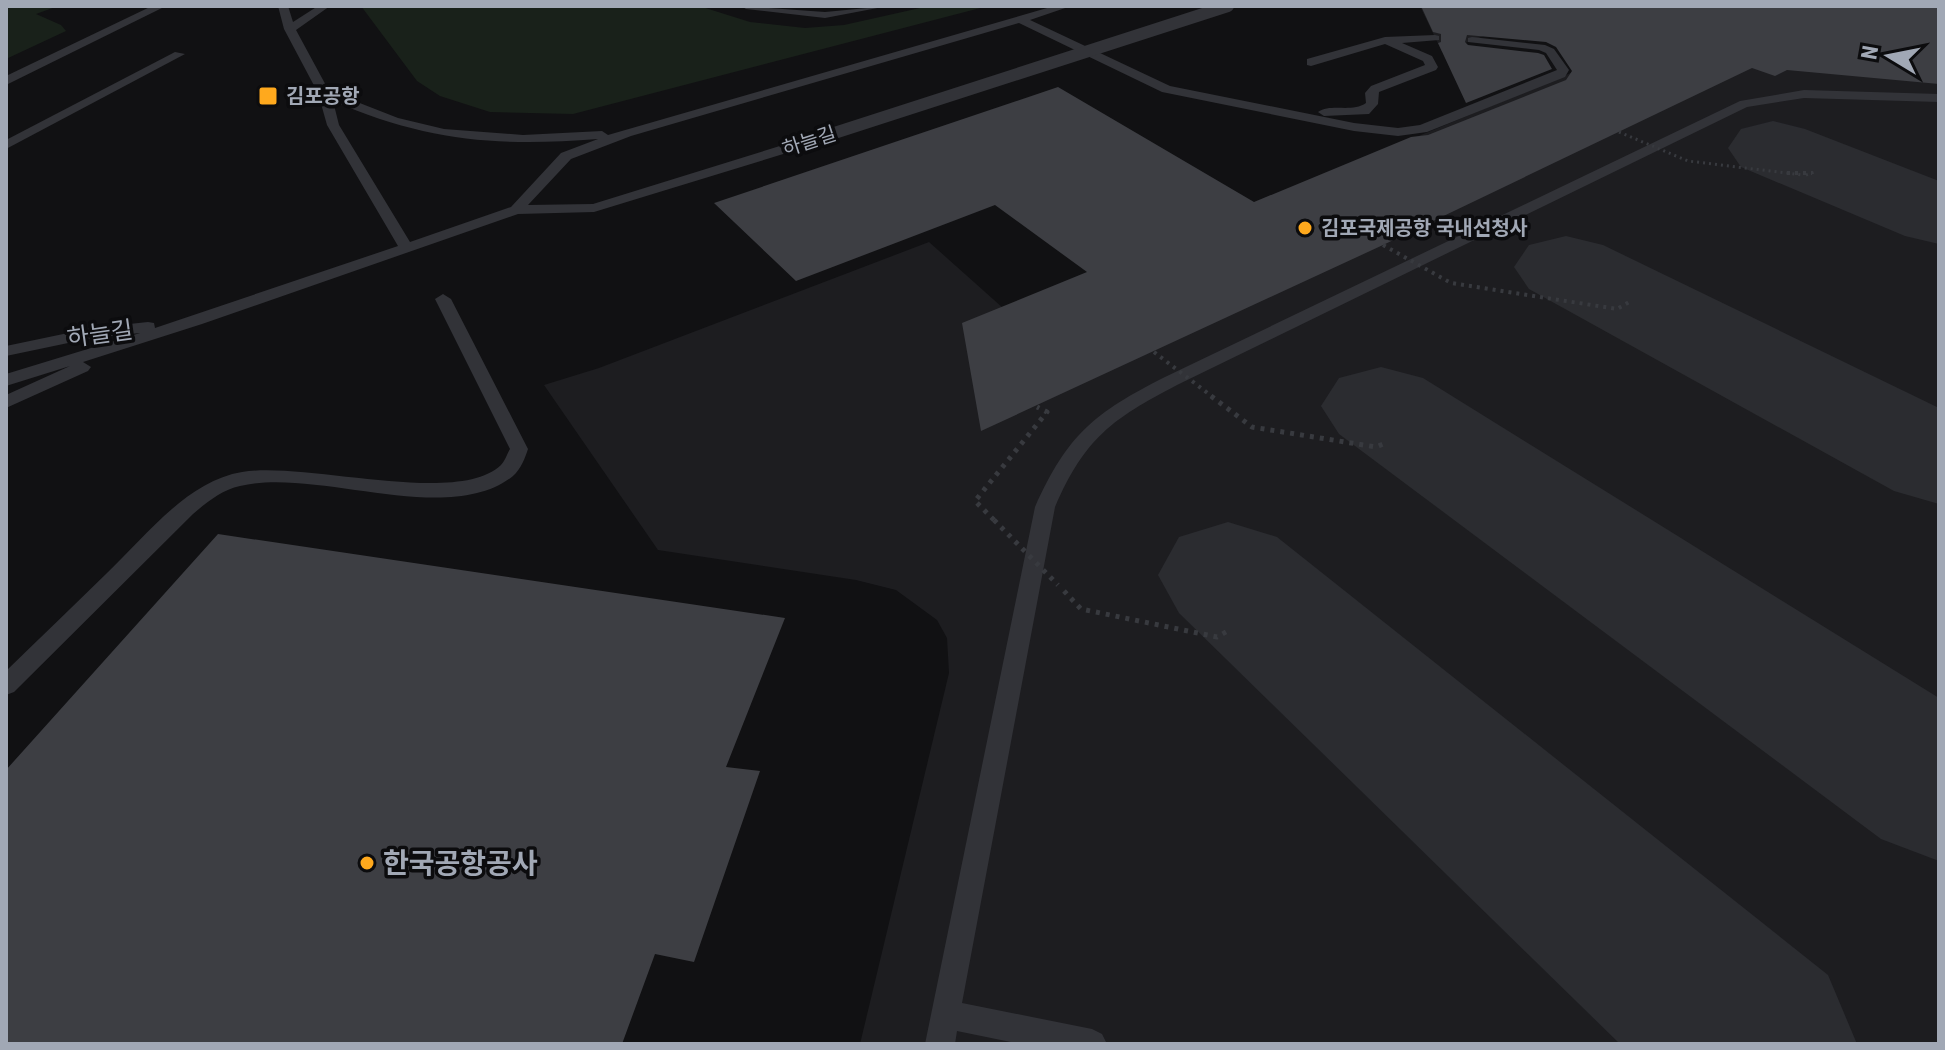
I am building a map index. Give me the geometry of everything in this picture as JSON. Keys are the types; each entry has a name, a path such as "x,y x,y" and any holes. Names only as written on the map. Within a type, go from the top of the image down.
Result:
{"lane":[{"path":"6,81 161,6"},
{"path":"283,6 290,29 324,93 333,125 406,247"},
{"path":"290,29 325,6"},
{"path":"746,6 825,15 883,6"},
{"path":"6,380 196,321 516,210 566,156 626,133 1066,6"},
{"name":"하늘길","path":"516,210 594,208 1228,6"},
{"path":"1020,19 1166,89 1354,127 1411,132 1505,98 1563,70 1550,51 1541,47 1472,40"},
{"path":"1311,62 1385,40 1435,38"},
{"path":"1260,108 1364,111 1372,104 1371,93 1375,89 1432,67 1428,59 1385,40"},
{"path":"6,145 179,54"},
{"path":"324,93 394,122 448,134 531,139 626,133"},
{"path":"940,1044 1045,507 1056,480 1081,440 1099,423 1171,381 1744,104 1804,94 1939,98"},
{"path":"10,675 186,509 228,482 260,476 290,476 451,490 485,484 511,467 519,449 443,299"},
{"name":"하늘길","path":"6,351 92,333 196,321"},
{"path":"6,402 144,338"},
{"path":"945,1014 1092,1044"}],"path":[{"path":"1619,132 1688,161 1805,175 1817,171"},
{"path":"1383,245 1451,283 1617,309 1629,302"},
{"path":"1154,352 1252,427 1376,447 1388,442"},
{"path":"1037,407 1047,412 975,501 1081,609 1217,637 1231,629"}],"shaded area":[{"path":"6,6 58,6 36,14 61,25 66,31 6,59"},
{"path":"361,6 699,6 750,22 805,28 844,25 929,6 988,6 573,114 490,112 440,96 417,81"},
{"path":"1420,6 1939,6 1939,1044 860,1044 949,673 947,638 937,620 896,590 856,580 658,550 544,385 599,368 929,242 1003,308 1590,65 1530,18 1442,52"}],"building":[{"name":"김포국제공항 국내선청사","path":"1421,6 1939,6 1939,84 1787,70 1775,76 1752,68 1383,245 981,431 962,323 1087,272 995,205 796,281 714,203 1058,87 1254,202 1411,137 1428,135 1566,80 1572,71 1556,47 1546,42 1467,35 1465,42 1468,45 1544,55 1552,69 1466,103 1438,43 1441,42 1441,34 1433,32"},
{"name":"한국공항공사","path":"218,534 785,618 726,767 760,771 694,962 655,954 622,1044 6,1044 6,770"}],"taxiway":[{"path":"1773,148 1939,215"},
{"path":"1566,267 1939,460"},
{"path":"1381,406 1939,787"},
{"path":"1228,575 1759,1044"}],"place":[{"name":"김포공항","path":"268,96"},
{"name":"김포국제공항 국내선청사","path":"1305,228"},
{"name":"한국공항공사","path":"367,863"}]}
